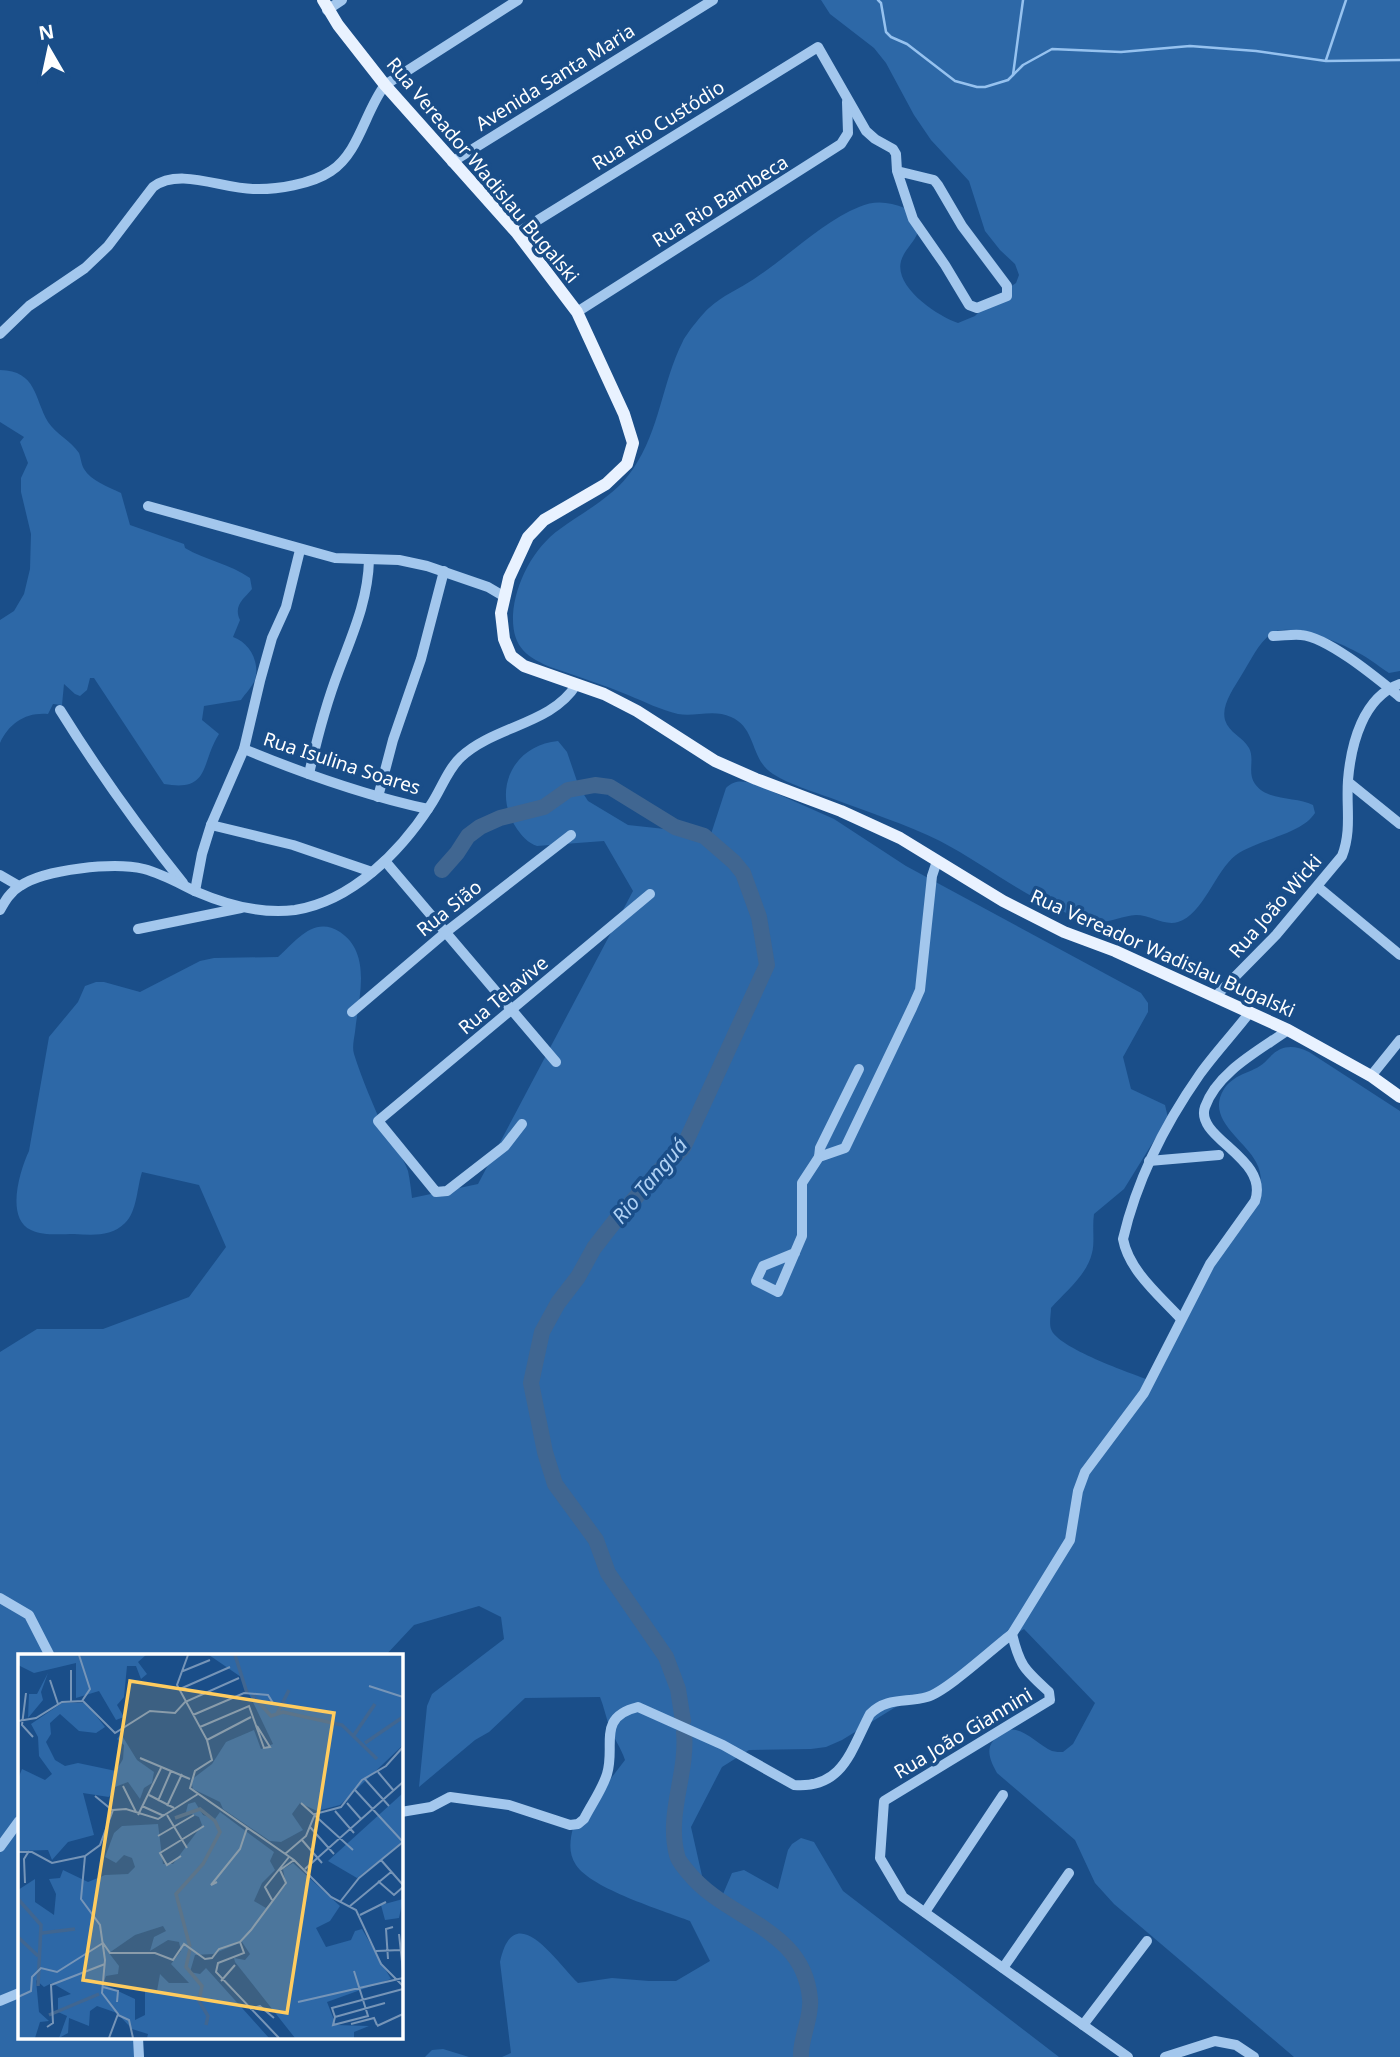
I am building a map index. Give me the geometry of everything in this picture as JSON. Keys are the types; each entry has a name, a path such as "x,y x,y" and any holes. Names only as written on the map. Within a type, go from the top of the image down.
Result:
{"main road":[{"name":"Rua Vereador Wadislau Bugalski","path":"325,5 385,85 517,233 578,312 624,414 633,443 627,464 606,484 544,520 528,537 509,579 501,613 504,639 511,656 524,666 604,694 637,711 715,761 841,811 900,838 1003,901 1064,932 1115,951 1288,1030 1371,1076 1400,1097"}],"street":[{"path":"325,5 342,0"},
{"path":"0,334 29,306 85,268 108,246 153,187 161,181 182,179 253,190 307,183 331,171 345,158 374,99 385,85 518,0"},
{"name":"Avenida Santa Maria","path":"452,162 713,0"},
{"name":"Rua Rio Custódio","path":"517,233 818,47 847,100"},
{"path":"847,100 866,131 896,154 897,171 917,227 946,265 969,305 977,308 1007,296 1007,286 968,236 939,185 934,180 897,171"},
{"name":"Rua Rio Bambeca","path":"578,312 841,144 848,133 847,100"},
{"path":"148,506 335,558 399,560 444,571 488,587 505,597"},
{"path":"195,891 211,825 244,749 272,638 286,607 300,550"},
{"path":"309,774 324,713 362,609 369,576 369,560"},
{"path":"378,797 393,740 421,659 444,571"},
{"path":"1273,636 1302,635 1317,639 1400,697"},
{"name":"Rua João Wicki","path":"1216,996 1276,935 1342,856 1348,841 1348,782 1352,754 1366,712 1389,688 1400,684"},
{"path":"138,929 241,908 295,910 333,899 386,861 428,808 461,756 475,746 555,706 569,697 576,685"},
{"path":"60,710 137,827 183,883"},
{"name":"Rua Isulina Soares","path":"244,749 378,797 428,808"},
{"path":"1348,782 1400,824"},
{"path":"211,825 293,845 372,872"},
{"name":"Rua Sião","path":"352,1012 446,932 571,835"},
{"path":"386,861 556,1062"},
{"path":"819,1157 845,1148 920,990 932,876 937,861"},
{"path":"0,910 6,899 19,886 43,875 110,866 142,869 241,908"},
{"path":"0,875 19,886"},
{"path":"1318,887 1400,955"},
{"name":"Rua Telavive","path":"522,1124 505,1146 447,1191 436,1192 378,1121 650,894"},
{"path":"1181,1319 1138,1272 1125,1249 1123,1239 1149,1161 1171,1118 1250,1012"},
{"path":"402,1812 431,1808 450,1797 509,1805 570,1825 578,1824 584,1819 608,1773 608,1739 615,1718 626,1710 638,1707 723,1745 794,1784 806,1786 824,1783 837,1773 870,1714 878,1706 890,1701 912,1700 938,1693 1012,1634 1070,1540 1078,1491 1085,1472 1144,1392 1209,1264 1255,1201 1259,1189 1256,1178 1240,1156 1207,1124 1204,1108 1218,1085 1228,1075 1288,1030"},
{"path":"1371,1076 1400,1040"},
{"path":"795,1253 802,1236 802,1183 819,1157 820,1148 859,1069"},
{"path":"1149,1161 1219,1156"},
{"path":"0,1598 29,1615 49,1654"},
{"name":"Rua João Giannini","path":"1012,1634 1018,1661 1026,1672 1049,1692 1050,1700 884,1801 880,1858 903,1897 1128,2057"},
{"path":"925,1912 1003,1795"},
{"path":"0,1847 18,1822"},
{"path":"1003,1968 1069,1873"},
{"path":"1083,2025 1147,1941"},
{"path":"0,2001 18,1993"},
{"path":"138,2039 139,2057"},
{"path":"1165,2057 1216,2041 1236,2045 1254,2057"}],"shaded area":[{"path":"821,0 1400,0 1400,671 1389,673 1346,646 1300,631 1279,630 1263,642 1229,697 1225,720 1249,748 1255,784 1267,794 1313,805 1315,813 1300,827 1236,855 1195,911 1178,922 1168,923 1136,915 1096,922 1050,906 940,841 801,788 773,774 760,761 745,729 731,717 718,714 684,715 653,706 535,660 518,643 513,626 515,603 522,578 534,556 560,529 609,495 626,479 649,438 683,341 703,314 720,299 754,279 832,221 859,207 876,203 905,208 918,232 902,257 901,271 904,281 919,299 939,314 958,323 975,316 992,299 1016,283 1019,275 1015,264 985,231 969,181 931,140 886,63 874,48 830,14"},
{"path":"0,370 21,375 28,381 48,422 79,453 87,473 121,493 130,525 184,544 185,548 250,578 252,589 239,606 240,620 233,637 249,648 255,660 255,680 241,700 204,706 202,720 219,734 202,773 190,784 164,784 94,678 90,678 87,690 80,696 64,684 62,705 53,704 48,714 32,715 19,720 8,730 0,743 0,620 14,611 24,594 30,569 31,534 21,492 21,478 28,463 20,442 24,437 0,422"},
{"path":"558,741 567,752 579,787 588,801 628,825 711,834 726,788 740,782 755,784 834,819 906,866 1141,993 1148,1003 1148,1012 1123,1057 1131,1089 1165,1105 1168,1118 1124,1189 1094,1214 1093,1249 1089,1261 1081,1276 1051,1308 1050,1327 1056,1336 1096,1359 1151,1381 1208,1266 1253,1213 1260,1193 1260,1172 1251,1154 1229,1128 1219,1110 1219,1100 1229,1083 1257,1068 1282,1049 1297,1048 1309,1052 1400,1111 1400,2057 1294,2057 1114,1904 1095,1883 1075,1840 997,1773 990,1757 990,1749 1001,1733 1016,1730 1052,1751 1063,1752 1073,1744 1095,1703 1024,1629 978,1657 944,1688 899,1705 842,1740 826,1747 811,1749 749,1750 722,1767 691,1827 705,1889 723,1894 732,1873 744,1870 778,1889 792,1844 801,1838 814,1842 843,1891 1059,2057 502,2057 511,2053 500,1962 506,1943 515,1935 525,1934 536,1940 578,1983 612,1978 676,1981 710,1961 690,1921 612,1890 584,1874 573,1860 570,1846 573,1828 625,1760 609,1726 600,1697 525,1698 489,1732 475,1740 419,1787 427,1706 432,1694 504,1639 501,1617 479,1606 414,1625 387,1654 18,1654 18,2039 141,2039 138,2057 0,2057 0,1352 37,1329 103,1329 189,1297 226,1247 199,1185 142,1172 132,1212 125,1223 114,1231 94,1235 46,1234 31,1230 23,1224 18,1215 17,1193 29,1151 49,1037 78,1002 85,986 104,982 140,992 200,961 214,958 278,957 306,932 322,926 331,928 350,941 357,952 361,978 354,1054 384,1129 406,1165 412,1198 478,1184 633,891 604,841 537,846 517,829 509,814 506,800 511,772 529,751 542,744"},
{"path":"443,2049 469,2057 425,2057 432,2050"}],"waterway":[{"path":"878,0 881,3 886,32 891,37 907,44 955,81 977,87 1008,80 1023,65 1052,49 1121,52 1190,46 1256,51 1326,61 1400,60"},
{"path":"1013,75 1023,0"},
{"path":"1326,60 1346,0"},
{"name":"Rio Tanguá","path":"442,870 468,836 480,827 500,818 544,807 568,790 595,785 610,787 675,827 704,836 734,862 743,873 759,917 767,965 683,1148 615,1221 558,1303 542,1332 531,1383 545,1452 555,1484 596,1540 608,1573 666,1657 678,1689 683,1721"},
{"name":"Rio Tanguá","path":"684,1732 683,1763 674,1824 678,1857 681,1864 704,1888 761,1926 794,1956 805,1975 810,1999 801,2057"}]}
